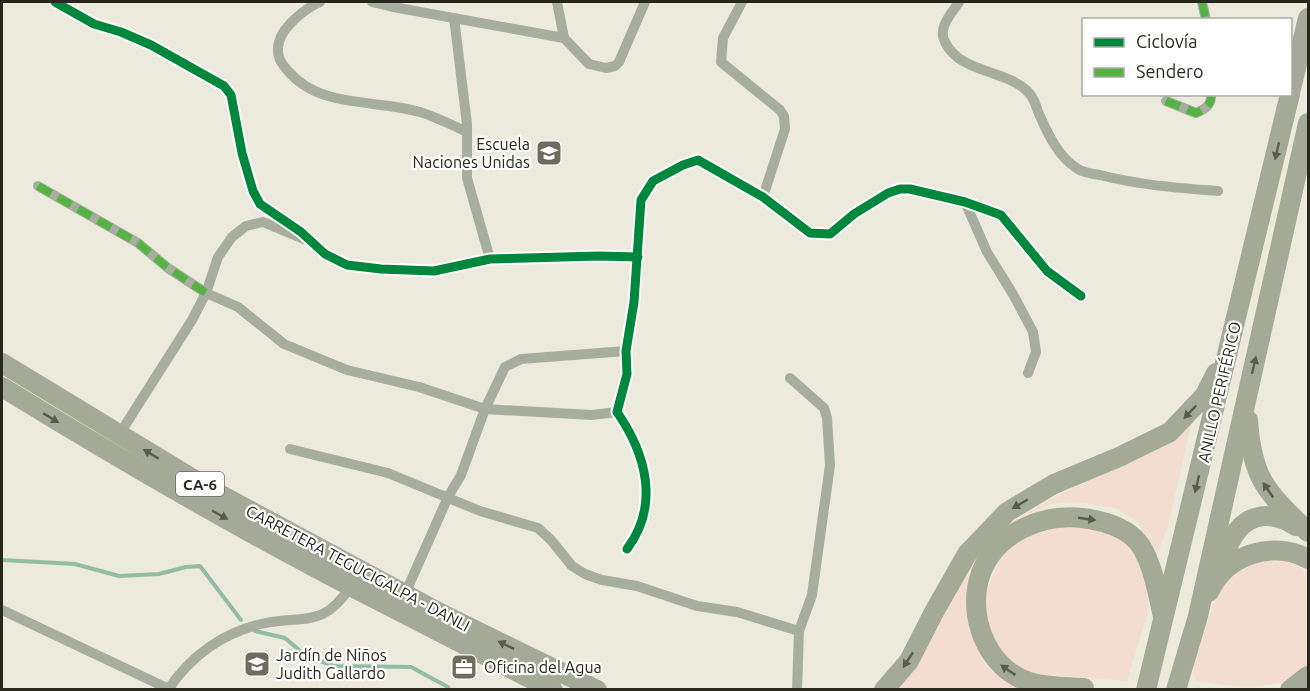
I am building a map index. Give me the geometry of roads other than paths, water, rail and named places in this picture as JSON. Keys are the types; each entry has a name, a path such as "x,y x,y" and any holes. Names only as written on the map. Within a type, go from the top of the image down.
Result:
{"highway":[{"name":"ANILLO PERIFÉRICO","path":"1292,86 1308,18"},
{"name":"ANILLO PERIFÉRICO","path":"1146,690 1290,96"},
{"name":"ANILLO PERIFÉRICO","path":"1176,690 1198,616 1308,123"},
{"path":"884,690 909,661 968,554 1007,512 1054,484 1119,457 1170,432 1205,395 1230,344"},
{"name":"CARRETERA TEGUCIGALPA - DANLI","path":"2,363 208,488 405,594 597,690"},
{"name":"CARRETERA TEGUCIGALPA - DANLI","path":"2,387 111,453 351,586 553,690"},
{"path":"1247,396 1250,444 1263,484 1273,498 1308,533"},
{"path":"1198,616 1236,532 1255,518 1269,515 1280,517 1308,533"},
{"path":"1087,689 1030,682 996,662 986,644 978,621 976,592 982,571 1008,537 1024,527 1065,516 1102,521 1134,537 1150,562 1164,621"},
{"path":"1216,577 1244,557 1273,550 1298,554 1308,559"},
{"path":"1290,690 1308,676"}],"street":[{"path":"55,2 94,24 121,32 151,45 225,86 231,95 242,153 253,191 260,204 325,254 347,265 434,271 490,260 638,257"},
{"path":"320,2 307,8 281,36 277,52 281,63 293,77 310,88 335,98 420,112 467,132"},
{"path":"372,2 564,38"},
{"path":"557,2 564,38 589,64 606,68 615,66 619,62 645,2"},
{"path":"742,2 723,38 722,62 780,110 786,122 763,197"},
{"path":"959,2 942,30 948,48 958,60 1024,88 1034,98 1059,153 1079,170 1161,187 1218,191"},
{"path":"1202,2 1206,18"},
{"path":"454,18 467,132 467,178 490,260"},
{"path":"1166,101 1196,113 1205,109 1211,96"},
{"path":"627,549 637,536 643,521 647,496 645,474 639,454 617,412 627,374 626,351 634,302 641,200 653,181 683,165 698,160 763,197 810,233 830,234 854,213 888,193 900,189 910,189 965,202 1001,215 1047,271 1081,296"},
{"path":"38,186 138,243 168,268 206,293 238,307 284,344 347,370 419,387 485,409 592,415 617,412"},
{"path":"965,202 987,252 1033,332 1036,352 1028,373"},
{"path":"111,453 119,434 192,320 206,293 218,257 232,237 246,226 263,222 312,242"},
{"path":"405,594 448,497 461,475 500,374 510,363 521,359 626,351"},
{"path":"790,378 824,408 827,418 830,465 812,595 799,631 796,690"},
{"path":"290,449 388,473 480,511 538,528 572,566 585,574 602,580 637,586 697,606 737,612 799,631"},
{"path":"2,610 168,689 185,667 208,646 238,631 263,623 318,617 339,604 351,586"}],"waterway":[{"path":"2,560 75,564 119,576 159,574 200,566 241,620"},
{"path":"255,631 285,638 306,656 334,666 411,667 448,687 449,690"}],"place":[{"name":"Escuela Naciones Unidas","path":"549,153"},
{"name":"Jardín de Niños Judith Gallardo","path":"257,664"},
{"name":"Oficina del Agua","path":"464,667"}]}
